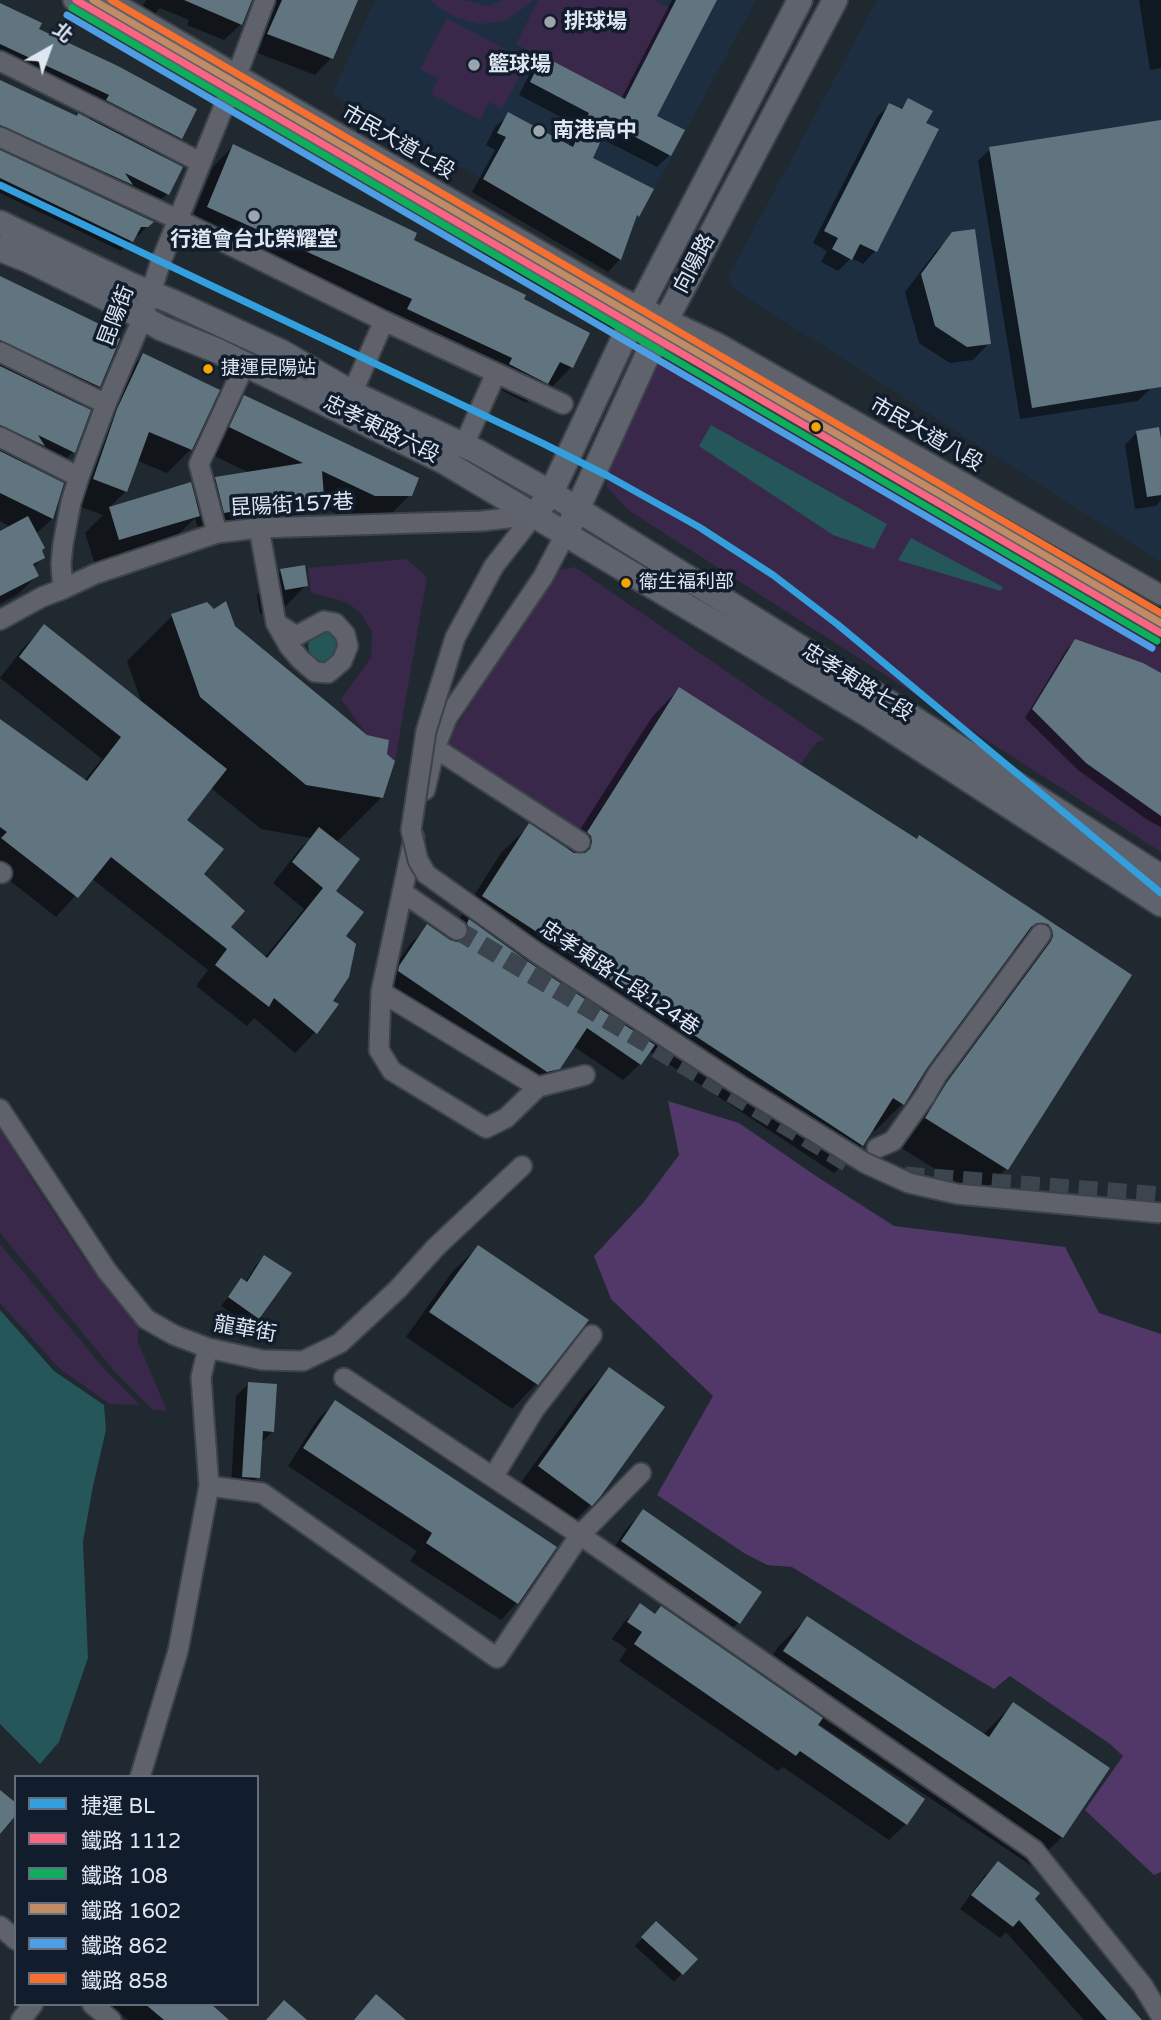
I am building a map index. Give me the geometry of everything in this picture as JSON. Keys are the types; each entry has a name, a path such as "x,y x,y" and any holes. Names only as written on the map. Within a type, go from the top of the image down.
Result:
{"main road":[{"name":"向陽路","path":"534,515 551,493 636,314 800,0"},
{"name":"向陽路","path":"566,533 592,472 662,327 835,0"},
{"name":"忠孝東路六段","path":"0,223 283,353 352,393 464,445 551,493"},
{"name":"忠孝東路六段","path":"0,249 28,260 161,328 218,351 443,461 566,533"},
{"name":"忠孝東路七段","path":"551,493 878,696 1161,877"},
{"name":"忠孝東路七段","path":"566,533 867,714 1161,904"}],"street":[{"name":"市民大道七段","path":"73,0 232,83"},
{"name":"市民大道七段","path":"110,0 232,83 435,213 662,327"},
{"name":"昆陽街","path":"63,589 63,544 79,477 106,404 144,317 150,293 200,162 265,0"},
{"path":"0,61 200,162"},
{"path":"0,137 563,404"},
{"path":"352,393 384,321"},
{"name":"市民大道八段","path":"662,327 718,343 1161,595"},
{"path":"662,327 708,360 1161,626"},
{"path":"0,352 106,404"},
{"path":"217,533 198,464 245,364"},
{"path":"464,445 496,373"},
{"path":"0,437 79,477"},
{"name":"昆陽街157巷","path":"63,589 95,574 217,533 259,528 482,521 534,515"},
{"name":"忠孝東路七段124巷","path":"534,515 494,566 455,638 426,731 411,830 418,860 426,874 537,953 716,1071 865,1163 909,1183 957,1194 1161,1213"},
{"path":"259,528 276,623"},
{"path":"566,533 543,577 447,718 436,740 381,992 379,1050 392,1071 486,1128 506,1118 538,1087 585,1075"},
{"path":"0,620 63,589"},
{"path":"435,748 580,842"},
{"path":"402,892 457,930"},
{"path":"877,1148 893,1141 937,1075 1041,934"},
{"path":"381,992 538,1087"},
{"name":"龍華街","path":"0,1109 107,1271 146,1319 174,1335 208,1348 262,1360 303,1360 340,1343 522,1166"},
{"path":"493,1477 534,1410 593,1335"},
{"path":"142,1775 177,1651 209,1486 201,1377 208,1348"},
{"path":"344,1378 580,1535 1034,1850 1143,1986 1158,2017"},
{"path":"209,1486 262,1493 497,1658 580,1535 641,1473"},
{"path":"0,1926 14,1938"},
{"path":"20,2020 31,2006"},
{"path":"94,2006 111,2020"}],"shaded area":[{"name":"南港高中","path":"375,0 756,0 631,233 621,260 332,94"},
{"path":"431,0 462,0 489,6 504,0 534,0 507,20 480,24 457,18"},
{"path":"538,0 654,0 672,9 625,99 516,44"},
{"path":"877,0 1161,0 1161,562 734,289 728,277"},
{"name":"籃球場","path":"447,18 527,61 502,109 489,102 480,120 431,94 438,79 420,69"},
{"path":"676,354 1161,648 1161,852 628,510 607,487 607,469 659,364 665,357"},
{"path":"711,425 887,524 874,549 833,535 699,446"},
{"path":"911,538 1003,587 1001,591 898,560"},
{"path":"406,559 427,577 395,761 387,754 389,740 367,735 341,699 371,658 372,632 361,613 346,602 311,593 308,568"},
{"path":"575,567 826,740 817,742 798,768 679,687 575,849 446,743 541,592 560,570"},
{"path":"320,629 336,632 340,653 327,662 316,660 309,651 311,635"},
{"path":"668,1101 739,1123 894,1226 1065,1247 1099,1313 1161,1334 1161,1872 1154,1875 1085,1810 1123,1756 1110,1744 1010,1676 994,1689 792,1567 767,1565 744,1553 657,1495 713,1396 611,1299 594,1256 643,1203 679,1155"},
{"path":"0,1129 85,1260 139,1326 138,1342 167,1411 153,1410 115,1372 0,1233"},
{"path":"0,1244 107,1372 140,1405 110,1404 60,1369 0,1303"},
{"path":"0,1310 54,1371 104,1405 106,1430 83,1542 88,1658 59,1742 40,1764 0,1724"}],"building":[{"path":"184,0 252,0 242,25"},
{"path":"282,0 358,0 333,59 267,34"},
{"path":"676,0 717,0 657,116 685,130 671,156 609,123 593,158 654,189 639,217 637,215 621,260 483,179 506,137 497,133 508,112 573,147 589,113 530,82 543,56 625,99"},
{"path":"0,3 42,23 39,29 118,66 197,109 182,139 106,100 109,95 0,44"},
{"path":"0,80 77,116 78,113 183,167 169,195 125,173 133,185 0,125"},
{"path":"908,98 933,111 926,123 939,129 877,252 860,244 852,260 832,249 838,238 824,231 889,103 902,109"},
{"path":"1161,120 1161,387 1032,408 989,147"},
{"path":"233,144 417,233 414,240 526,295 524,299 590,333 573,368 560,362 548,384 509,364 512,358 407,309 412,299 207,207"},
{"path":"0,150 154,222 148,227 141,227 133,242 0,178"},
{"path":"975,229 991,344 967,347 935,326 921,274 952,232"},
{"path":"0,276 118,333 120,339 100,387 0,340"},
{"path":"143,353 220,390 192,450 149,432 127,492 93,479 117,409"},
{"path":"0,366 91,410 75,453 38,435 45,446 0,425"},
{"path":"244,395 419,478 412,496 375,496 322,471 324,496 224,513 215,477 303,463 229,427"},
{"path":"1159,427 1161,495 1147,497 1136,431"},
{"path":"0,451 64,483 53,519 0,493"},
{"path":"191,482 200,516 119,540 109,507"},
{"path":"28,516 45,548 42,550 45,558 33,564 39,576 0,596 0,531"},
{"path":"305,565 308,586 285,590 280,569"},
{"path":"226,601 235,626 367,735 389,740 387,754 395,761 383,798 306,785 200,697 171,614 207,602 214,609"},
{"path":"44,624 227,769 187,820 224,849 204,874 245,911 231,927 267,958 323,888 292,862 319,827 360,859 336,891 364,912 346,936 356,944 349,977 333,1001 339,1004 317,1034 274,998 269,1007 215,965 227,949 111,857 78,898 1,838 7,832 0,827 0,719 87,781 121,737 19,657"},
{"path":"1075,639 1143,663 1161,673 1161,816 1086,763 1032,709"},
{"path":"679,687 917,839 919,835 1132,975 1008,1170 925,1118 947,1082 1051,941 1052,930 1048,924 1037,923 1031,927 927,1068 904,1105 893,1098 863,1146 482,896 529,823 574,853 585,853 590,849 591,836 587,832"},
{"path":"469,919 530,963 655,1045 641,1065 587,1028 560,1069 547,1072 398,971 427,924 457,942 463,941 467,936"},
{"path":"478,1245 589,1320 538,1385 429,1312"},
{"path":"264,1255 292,1273 259,1319 228,1297 241,1278 247,1282"},
{"path":"609,1367 665,1407 592,1506 538,1466"},
{"path":"248,1382 277,1384 274,1432 263,1431 260,1478 242,1477"},
{"path":"335,1400 557,1547 518,1604 426,1543 432,1533 303,1448"},
{"path":"643,1509 762,1592 740,1624 621,1541"},
{"path":"640,1603 655,1614 661,1606 823,1718 818,1725 925,1799 907,1825 800,1751 796,1756 634,1644 642,1632 627,1622"},
{"path":"807,1616 989,1737 1013,1702 1110,1768 1063,1838 783,1651"},
{"path":"0,1790 14,1801 14,1817 0,1834"},
{"path":"998,1861 1040,1893 1035,1899 1142,2020 1107,2020 1019,1920 1013,1927 971,1895"},
{"path":"656,1921 698,1959 683,1975 641,1937"},
{"path":"376,1994 406,2020 354,2020"},
{"path":"284,2000 307,2020 266,2020"},
{"path":"147,2006 213,2006 229,2020 164,2020"}],"tunnel":[{"path":"457,930 850,1164"},
{"path":"905,1176 1161,1196"}],"metro line":[{"name":"BL","path":"0,185 542,443 699,527 773,575 837,624 1161,893"}],"rail line":[{"name":"1112","path":"76,0 1161,633"},
{"name":"1602","path":"93,0 1161,623"},
{"name":"858","path":"111,0 1161,613"},
{"name":"108","path":"72,8 1157,641"},
{"name":"862","path":"67,15 1152,648"}],"place":[{"name":"排球場","path":"550,22"},
{"name":"籃球場","path":"474,65"},
{"name":"南港高中","path":"539,131"},
{"name":"行道會台北榮耀堂","path":"254,216"},
{"name":"捷運昆陽站","path":"208,369"},
{"name":"衛生福利部","path":"626,583"}]}
